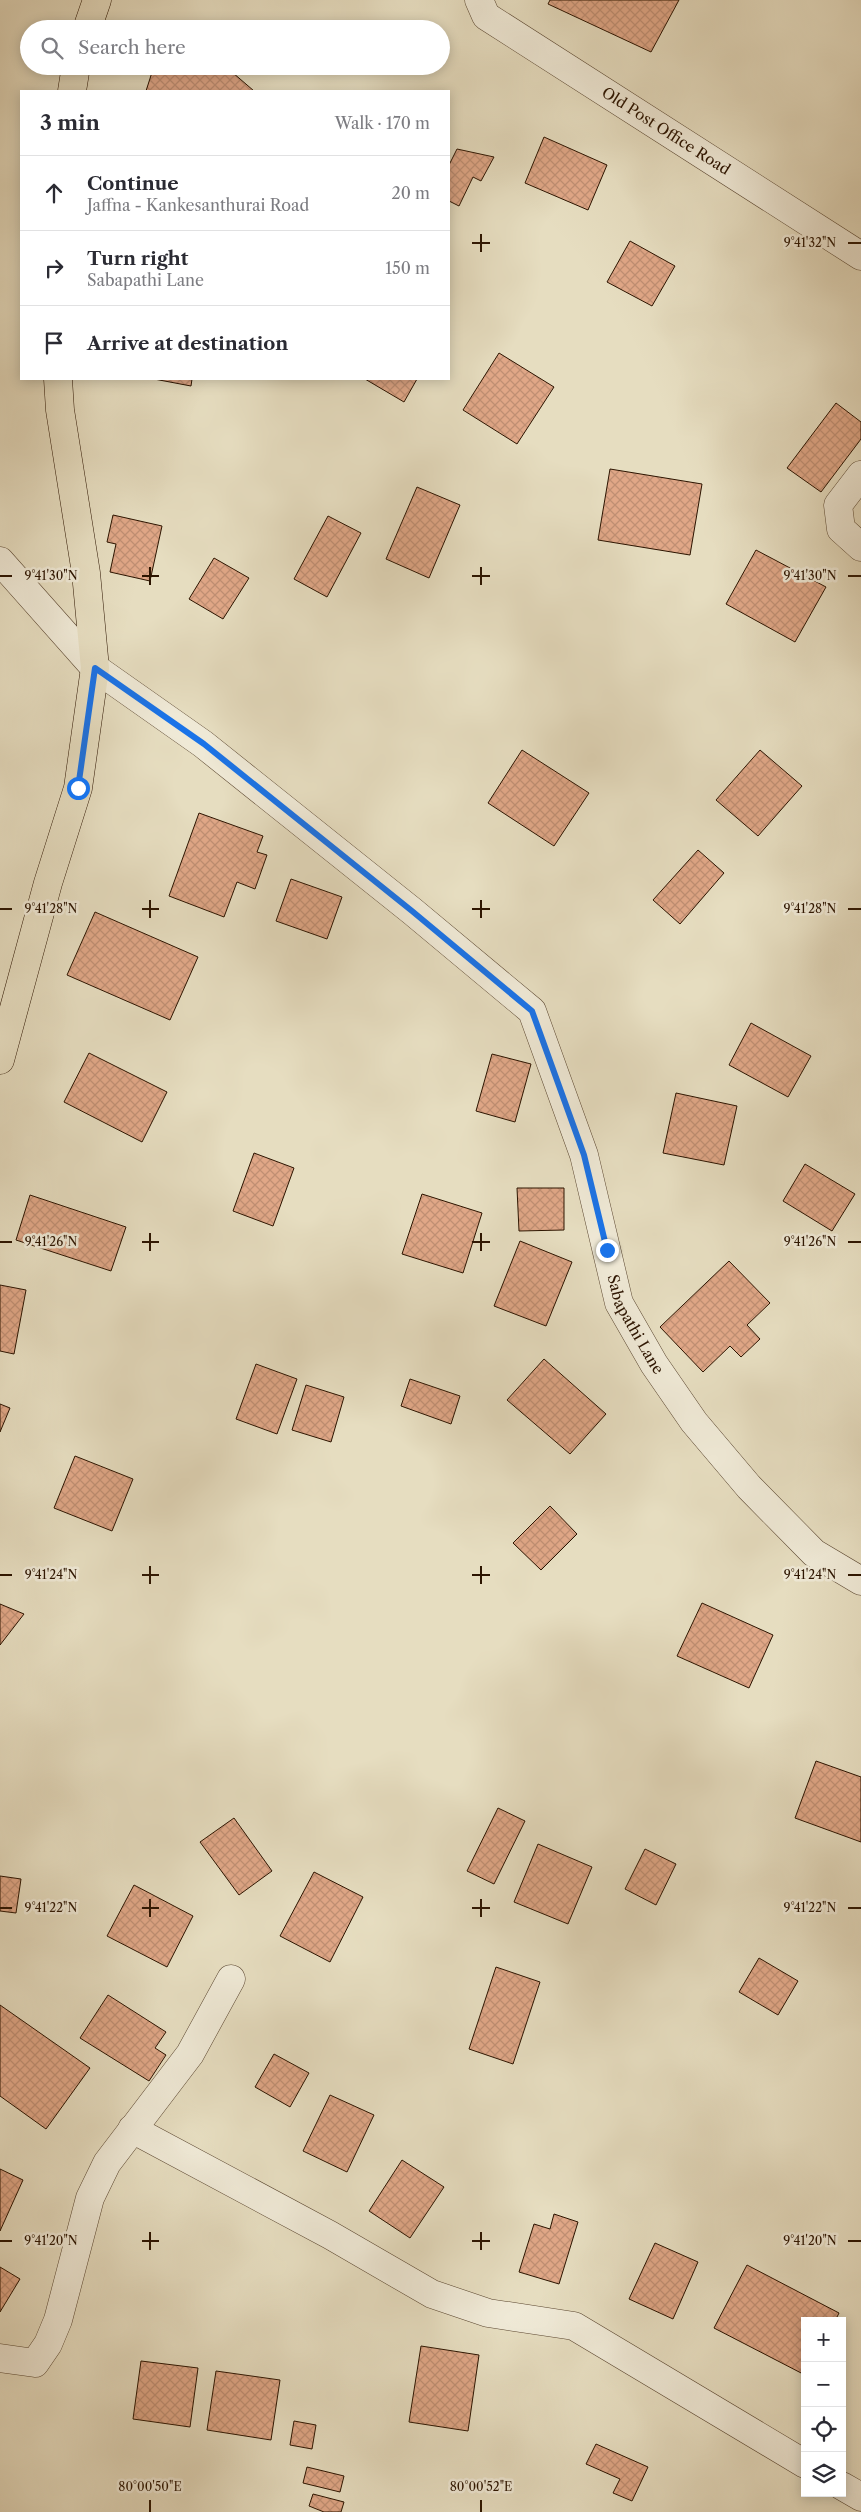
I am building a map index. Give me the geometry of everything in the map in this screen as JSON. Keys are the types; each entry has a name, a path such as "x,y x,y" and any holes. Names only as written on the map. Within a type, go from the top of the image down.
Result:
{"main road":[{"path":"90,20 97,0"},
{"path":"72,90 75,75"},
{"path":"0,1060 48,883 78,788 95,668 86,572 60,410 58,380"}],"street":[{"name":"Old Post Office Road","path":"479,0 486,16 861,256"},
{"path":"861,475 838,505 841,529 861,547"},
{"name":"Sabapathi Lane","path":"0,561 95,668 204,744 412,911 532,1011 584,1155 619,1303 654,1364 694,1422 749,1487 814,1553 861,1581"},
{"path":"0,2358 34,2363 48,2344 58,2320 73,2269 90,2198 106,2163 190,2054 231,1979"},
{"path":"132,2129 330,2235 432,2294 488,2313 574,2326 801,2462"},
{"path":"846,2488 861,2497"}],"building":[{"path":"550,0 679,0 651,52 548,4"},
{"path":"151,75 235,75 253,90 146,90"},
{"path":"544,137 607,165 588,210 525,183"},
{"path":"457,149 494,157 481,181 473,177 459,206 450,202 450,163"},
{"path":"630,241 675,266 652,306 607,282"},
{"path":"499,353 554,387 517,444 463,410"},
{"path":"159,380 192,380 191,386"},
{"path":"367,380 416,380 404,402"},
{"path":"836,403 861,422 861,439 821,492 787,468"},
{"path":"610,469 702,484 690,555 598,540"},
{"path":"417,487 460,505 429,578 386,559"},
{"path":"113,515 162,526 150,581 110,572 116,544 107,542"},
{"path":"328,516 361,533 327,597 294,579"},
{"path":"756,550 826,587 795,642 726,604"},
{"path":"214,558 249,578 223,619 189,599"},
{"path":"522,750 589,793 554,846 488,803"},
{"path":"760,750 802,786 758,836 716,800"},
{"path":"199,813 263,836 257,852 267,855 255,889 237,882 224,917 169,896"},
{"path":"698,850 724,873 680,924 653,900"},
{"path":"291,879 342,897 327,939 276,921"},
{"path":"95,912 198,957 170,1020 67,975"},
{"path":"751,1023 811,1056 788,1097 729,1065"},
{"path":"89,1053 167,1092 142,1142 64,1102"},
{"path":"492,1054 531,1064 515,1122 476,1111"},
{"path":"676,1093 737,1106 724,1165 663,1153"},
{"path":"254,1153 294,1168 273,1226 233,1211"},
{"path":"805,1164 855,1194 832,1231 783,1201"},
{"path":"517,1188 564,1188 564,1230 519,1231"},
{"path":"422,1194 482,1213 463,1273 402,1254"},
{"path":"30,1195 126,1227 111,1271 16,1240"},
{"path":"520,1241 572,1262 546,1326 494,1306"},
{"path":"729,1261 770,1303 747,1325 760,1339 741,1357 730,1346 703,1372 660,1327"},
{"path":"0,1285 26,1290 14,1354 0,1351"},
{"path":"544,1359 606,1414 570,1454 507,1400"},
{"path":"256,1364 297,1379 277,1434 236,1419"},
{"path":"410,1379 460,1396 451,1424 401,1406"},
{"path":"306,1385 344,1397 331,1442 292,1430"},
{"path":"0,1404 10,1408 0,1432"},
{"path":"75,1456 133,1479 112,1531 54,1508"},
{"path":"550,1506 577,1534 541,1570 513,1543"},
{"path":"702,1603 773,1635 749,1688 677,1656"},
{"path":"0,1604 24,1614 0,1645"},
{"path":"816,1761 861,1777 861,1842 795,1818"},
{"path":"498,1808 525,1821 494,1884 467,1871"},
{"path":"234,1818 272,1871 239,1895 200,1842"},
{"path":"538,1844 592,1867 568,1924 514,1902"},
{"path":"645,1849 676,1864 656,1905 625,1889"},
{"path":"314,1872 363,1897 330,1962 280,1936"},
{"path":"0,1876 21,1879 16,1913 0,1911"},
{"path":"134,1885 193,1916 167,1967 107,1936"},
{"path":"759,1958 798,1981 778,2015 739,1992"},
{"path":"496,1967 540,1982 513,2064 469,2049"},
{"path":"108,1995 166,2032 155,2048 166,2055 149,2081 80,2038"},
{"path":"0,2005 90,2068 46,2129 0,2096"},
{"path":"274,2054 309,2073 290,2107 255,2087"},
{"path":"330,2095 374,2115 347,2172 303,2151"},
{"path":"402,2160 444,2187 410,2238 369,2211"},
{"path":"0,2169 23,2180 0,2231"},
{"path":"554,2214 578,2222 559,2284 519,2272 534,2224 550,2229"},
{"path":"655,2243 698,2262 673,2319 629,2299"},
{"path":"747,2265 839,2313 837,2317 801,2317 801,2373 714,2328"},
{"path":"0,2267 20,2279 0,2312"},
{"path":"421,2346 479,2355 468,2431 409,2422"},
{"path":"141,2361 198,2368 190,2427 133,2419"},
{"path":"216,2371 280,2380 271,2440 207,2430"},
{"path":"294,2421 316,2425 312,2449 290,2445"},
{"path":"596,2444 648,2467 632,2501 613,2493 620,2479 586,2464"},
{"path":"307,2467 344,2476 340,2492 303,2483"},
{"path":"313,2494 344,2502 341,2512 324,2512 309,2506"}],"route":[{"path":"78,788 95,668 204,744 412,911 532,1011 584,1155 607,1250"}]}
